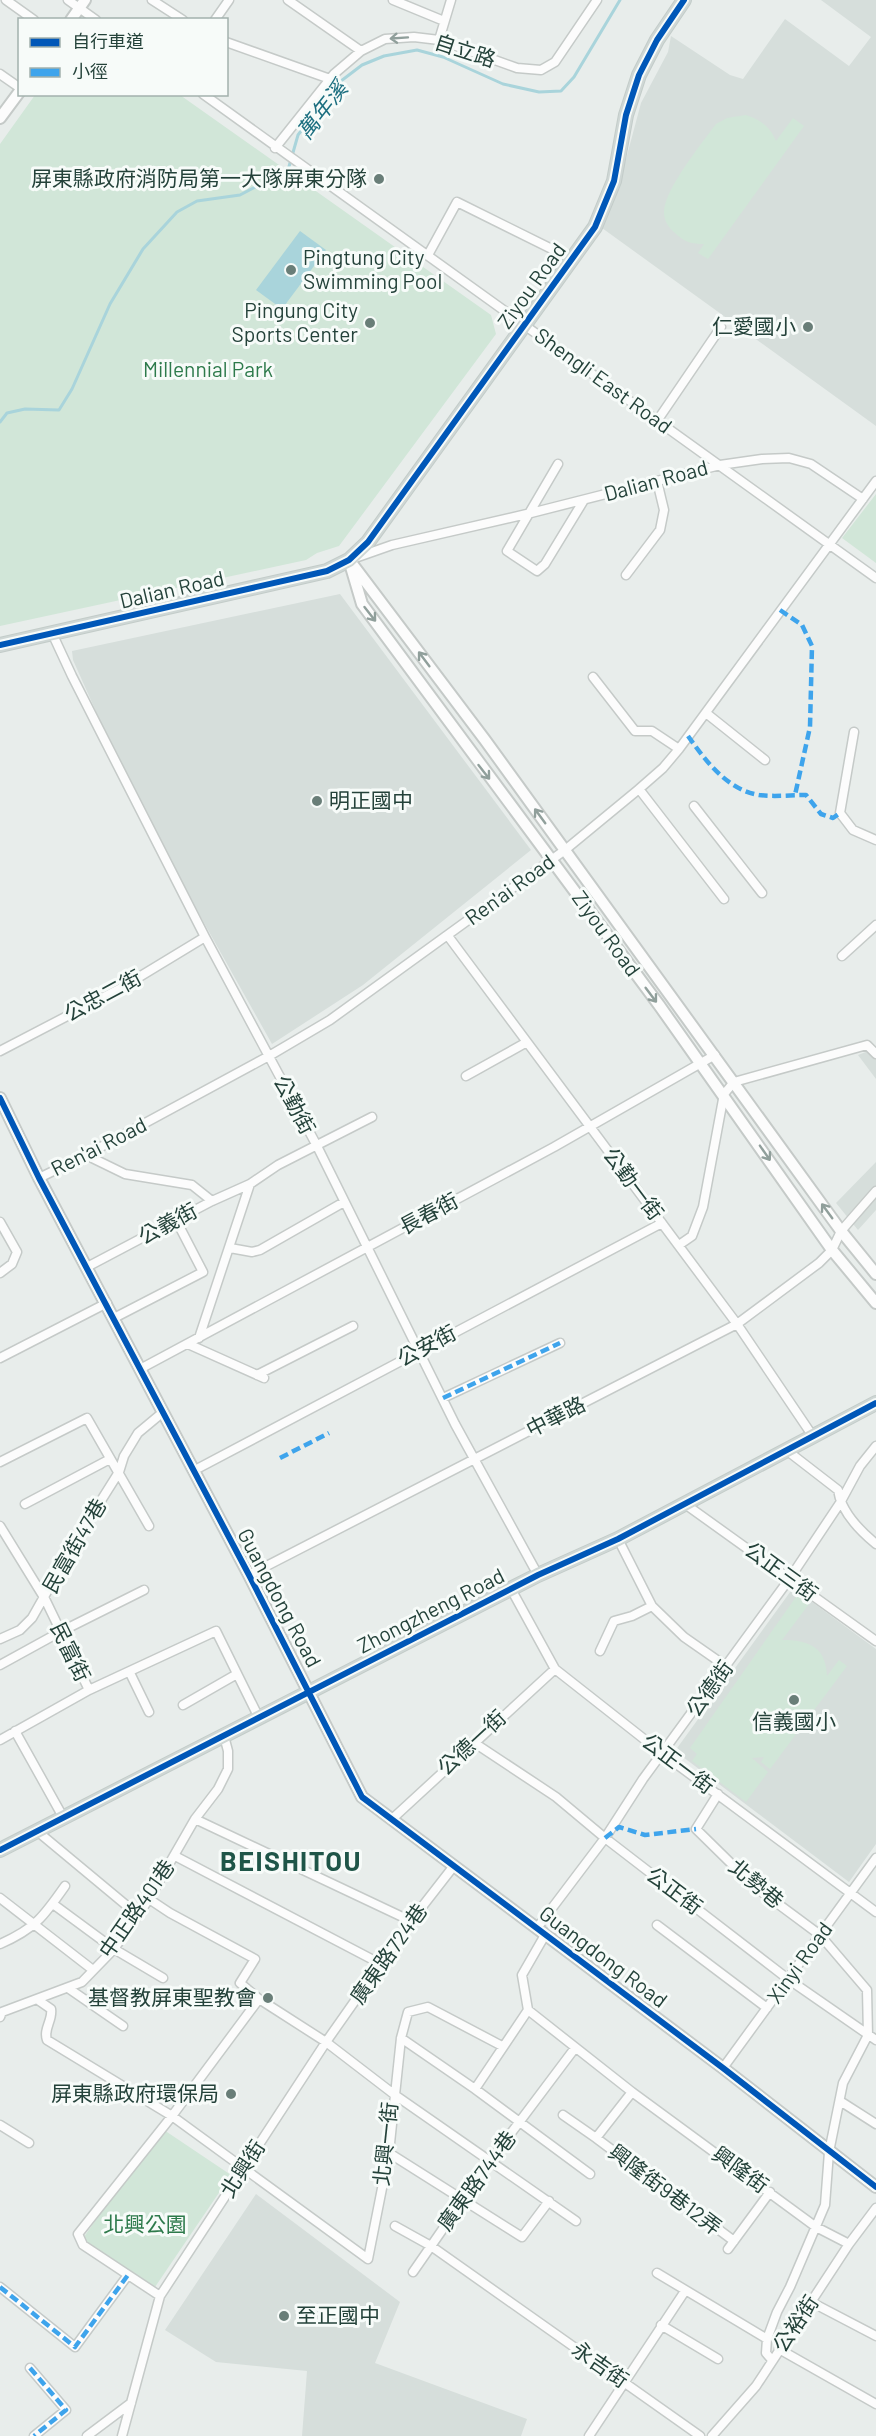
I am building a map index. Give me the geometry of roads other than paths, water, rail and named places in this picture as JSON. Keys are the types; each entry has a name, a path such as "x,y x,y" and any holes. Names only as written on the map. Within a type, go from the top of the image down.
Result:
{"main road":[{"name":"Ziyou Road","path":"349,560 368,542 595,227 614,181 626,115 639,75 657,40 684,0"},
{"name":"Dalian Road","path":"0,645 327,571 349,560"},
{"name":"Zhongzheng Road","path":"0,1850 538,1575 618,1539 876,1402"}],"street":[{"path":"6,0 31,18"},
{"path":"68,0 82,4 94,18"},
{"path":"152,0 180,18"},
{"path":"216,18 229,0"},
{"path":"288,0 361,51"},
{"path":"393,0 444,21"},
{"path":"439,40 451,0"},
{"name":"自立路","path":"275,148 330,79 361,51 385,39 414,37 439,40 517,68 541,70 555,62 597,0"},
{"path":"72,18 82,4"},
{"path":"228,43 330,79"},
{"path":"0,74 18,88"},
{"path":"0,118 18,92"},
{"path":"206,96 275,148"},
{"name":"Shengli East Road","path":"275,148 525,324 876,578"},
{"path":"428,255 457,202 572,259"},
{"path":"657,421 722,327"},
{"name":"Dalian Road","path":"349,560 392,545 531,513 720,465 762,459 789,458 812,464 863,499"},
{"path":"558,464 507,551 537,571 545,564 584,500"},
{"path":"626,576 660,530 664,510 657,481"},
{"name":"Ren'ai Road","path":"39,1178 269,1056 330,1020 565,850 639,789 663,768 679,749 876,481"},
{"name":"Ziyou Road","path":"349,560 565,850 842,1231 876,1274"},
{"name":"Ziyou Road","path":"349,560 362,604 724,1094 832,1250 876,1303"},
{"name":"公勤街","path":"52,633 205,937 316,1146 418,1351 538,1575"},
{"path":"593,677 635,731 652,731 679,749"},
{"path":"706,713 765,760"},
{"path":"854,732 840,813 853,830 876,840"},
{"path":"639,789 724,899"},
{"path":"693,806 762,892"},
{"path":"842,956 876,926"},
{"name":"公勤一街","path":"448,936 737,1324 812,1435"},
{"name":"公忠二街","path":"0,1051 121,988 205,937"},
{"path":"466,1076 527,1042"},
{"path":"679,1245 692,1236 703,1207 724,1094 734,1082 867,1045 876,1054"},
{"name":"長春街","path":"140,1369 590,1127 715,1055"},
{"name":"Guangdong Road","path":"0,1098 39,1178 249,1575 362,1797 723,2068 876,2187"},
{"name":"公義街","path":"87,1267 250,1184 278,1165 372,1117"},
{"path":"86,1155 126,1174 192,1185 212,1202"},
{"path":"199,1338 250,1184"},
{"name":"中華路","path":"249,1575 737,1324 819,1263 832,1250 842,1231 876,1191"},
{"path":"230,1248 252,1252 260,1250 344,1202"},
{"path":"114,1318 202,1272 176,1220"},
{"path":"0,1222 17,1252 12,1264 0,1273"},
{"name":"公安街","path":"193,1471 662,1223"},
{"path":"0,1358 106,1303"},
{"path":"188,1344 260,1376 353,1326"},
{"path":"443,1398 560,1343"},
{"name":"民富街47巷","path":"0,1639 20,1630 32,1618 45,1599 75,1542 119,1472 124,1456 138,1433 162,1413"},
{"path":"0,1462 87,1418 149,1526"},
{"name":"公德街","path":"541,1931 643,1779 790,1578 840,1503 860,1466 876,1446"},
{"path":"785,1449 838,1490 840,1503 864,1534 876,1544"},
{"path":"25,1504 110,1459"},
{"name":"公正三街","path":"685,1504 876,1641"},
{"name":"民富街","path":"0,1526 45,1599 89,1690 0,1740"},
{"path":"618,1539 652,1606 684,1637 727,1667"},
{"name":"公正一街","path":"511,1589 555,1668 663,1754 876,1912"},
{"path":"0,1665 144,1590"},
{"path":"600,1651 614,1621 652,1606"},
{"path":"89,1690 216,1631 259,1718"},
{"name":"公德一街","path":"391,1820 555,1668"},
{"path":"130,1672 149,1712"},
{"path":"183,1705 237,1674"},
{"path":"15,1731 63,1817"},
{"name":"中正路401巷","path":"1,2013 82,1982 114,1949 150,1899 195,1819 218,1789 228,1769 228,1751 224,1736"},
{"name":"公正街","path":"473,1742 556,1797 605,1838 788,1979 872,2037"},
{"name":"北勢巷","path":"718,1794 696,1829 754,1886 820,1935 867,1990 872,2037"},
{"path":"195,1819 411,1921"},
{"path":"37,1831 138,1915"},
{"path":"175,1856 381,1964"},
{"name":"Xinyi Road","path":"723,2068 876,1858"},
{"name":"廣東路724巷","path":"326,2042 411,1921 453,1866"},
{"path":"0,1944 22,1935 36,1925 65,1886"},
{"path":"0,1898 93,1970"},
{"name":"北興一街","path":"38,2000 51,2009 52,2014 45,2035 47,2040 172,2116 368,2259 389,2153 395,2095 326,2042 259,1999 240,1983 255,1959 170,1913 150,1899"},
{"path":"52,1904 114,1949 163,1978"},
{"path":"657,1925 767,2008"},
{"path":"541,1931 522,1975 528,2010 632,2092 596,2138"},
{"path":"68,1988 123,2026"},
{"path":"160,2296 83,2245 78,2234 172,2116 259,1999"},
{"path":"502,2046 428,2007 408,2012 401,2038 395,2095 576,2221"},
{"path":"476,2089 502,2046 528,2010"},
{"path":"772,2360 766,2353 767,2339 816,2227 828,2193 829,2152 843,2083 872,2037"},
{"path":"401,2038 521,2121 590,2174"},
{"name":"北興街","path":"122,2436 160,2296 326,2042"},
{"name":"廣東路744巷","path":"500,2295 431,2246 490,2161 575,2048"},
{"name":"興隆街","path":"632,2092 816,2227 849,2244"},
{"path":"840,2101 876,2124"},
{"name":"興隆街9巷12弄","path":"563,2115 596,2138 731,2245 770,2192"},
{"path":"0,2125 29,2143"},
{"path":"389,2153 522,2237 549,2201"},
{"name":"公裕街","path":"712,2436 756,2386 849,2244 876,2208"},
{"path":"395,2226 431,2246 412,2272"},
{"path":"657,2273 767,2339"},
{"path":"0,2287 75,2347 128,2275"},
{"path":"589,2436 685,2291"},
{"name":"永吉街","path":"500,2295 700,2436"},
{"path":"811,2302 876,2337"},
{"path":"661,2325 718,2360"},
{"path":"779,2349 876,2404"},
{"path":"30,2368 66,2410 34,2436"},
{"path":"87,2436 131,2403"}],"water":[{"name":"Pingtung City Swimming Pool","path":"300,231 326,250 282,309 256,290"}],"waterway":[{"name":"萬年溪","path":"0,422 7,413 25,409 59,410 72,389 110,304 143,249 177,212 197,201 240,195 288,170 298,135 341,81 362,65 384,56 417,50 443,57 503,84 539,92 561,91 574,77 620,0"}],"place":[{"name":"屏東縣政府消防局第一大隊屏東分隊","path":"379,179"},
{"name":"Pingtung City Swimming Pool","path":"291,270"},
{"name":"Pingung City Sports Center","path":"370,323"},
{"name":"仁愛國小","path":"808,327"},
{"name":"明正國中","path":"317,801"},
{"name":"信義國小","path":"794,1700"},
{"name":"基督教屏東聖教會","path":"268,1998"},
{"name":"屏東縣政府環保局","path":"231,2094"},
{"name":"至正國中","path":"284,2316"}],"district":[{"name":"BEISHITOU","path":"291,1862"}],"park label":[{"name":"Millennial Park","path":"208,370"},
{"name":"北興公園","path":"145,2225"}]}
